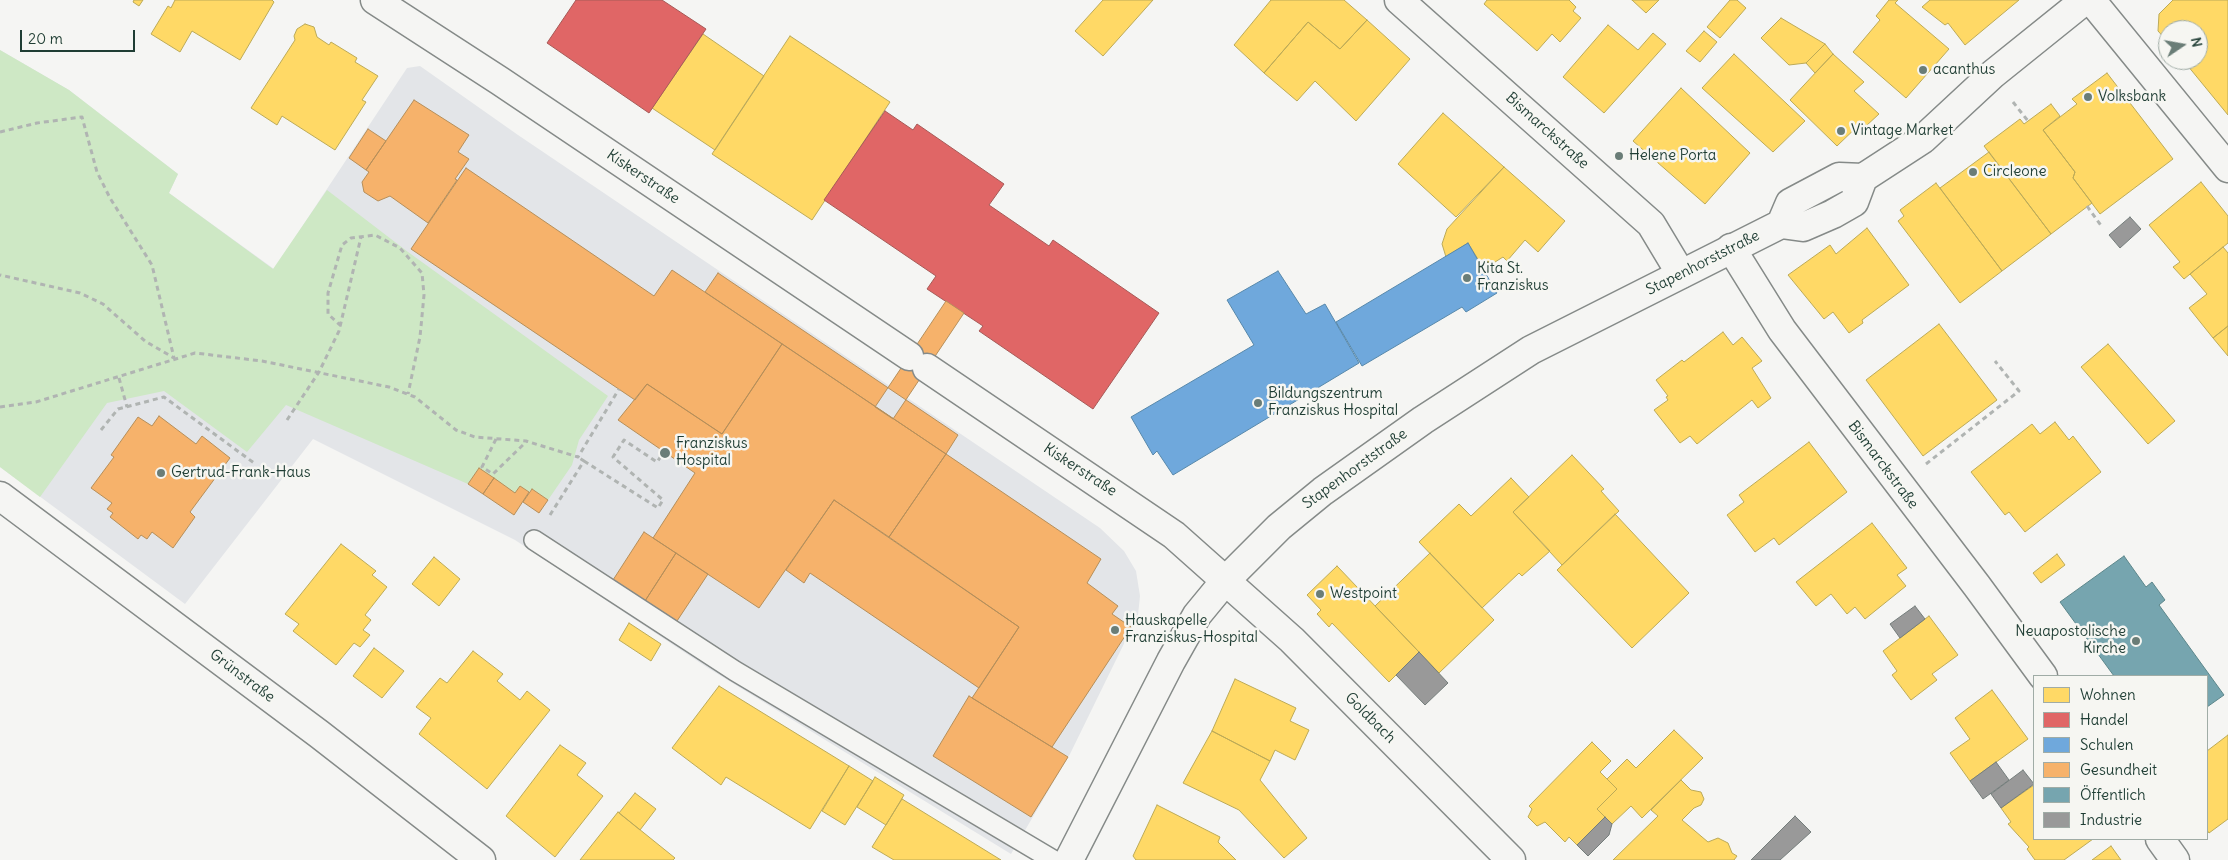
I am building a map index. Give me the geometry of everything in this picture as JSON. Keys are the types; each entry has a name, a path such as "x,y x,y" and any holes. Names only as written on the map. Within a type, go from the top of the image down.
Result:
{"street":[{"name":"Kiskerstraße","path":"375,0 500,81 1154,519 1225,581"},
{"name":"Bismarckstraße","path":"1399,0 1651,224 1681,274"},
{"name":"Stapenhorststraße","path":"1069,860 1177,650 1197,615 1225,581 1279,527 1323,491 1423,420 1531,350 1781,224 1803,227 1854,202 1863,178 1923,139 1993,74 2085,0"},
{"path":"2091,0 2228,168"},
{"name":"Bismarckstraße","path":"1731,248 1782,330 2042,675"},
{"name":"Grünstraße","path":"0,496 319,734 481,860"},
{"name":"Goldbach","path":"1225,581 1292,640 1511,860"},
{"path":"2161,840 2175,860"}],"lane":[{"path":"534,540 735,670 1053,860"}],"path":[{"path":"0,132 37,123 82,117 98,172 110,198 152,265 174,358"},
{"path":"2087,206 2102,227"},
{"path":"341,326 328,314 328,294 342,245 351,238 375,236 400,248 422,273 424,295 420,337 408,394"},
{"path":"287,420 319,372 341,326 361,237"},
{"path":"0,275 80,293 103,304 145,341 174,358"},
{"path":"0,407 36,402 119,378 174,358 195,353 262,361 389,387 408,394 434,411 456,430 475,437 526,441 578,457 658,508 662,500 613,457 624,440 657,462 664,452"},
{"path":"1899,486 2019,391 1995,361"},
{"path":"119,378 126,407"},
{"path":"578,457 619,389"},
{"path":"101,430 118,409 164,397 254,464"},
{"path":"496,439 482,467 493,474 526,441"},
{"path":"534,540 584,461"}],"shaded area":[{"name":"Franziskus Hospital","path":"0,50 69,90 178,174 169,193 274,269 407,68 420,66 518,135 1100,528 1124,551 1136,571 1140,596 1138,615 1070,754 1011,854 708,668 515,540 313,439 185,604 0,467"}],"green space":[{"path":"0,50 69,90 178,174 169,193 273,269 327,190 408,252 608,396 579,440 572,465 548,500 532,489 529,492 520,486 515,493 479,468 468,484 286,405 247,452 164,391 107,403 40,497 0,467"}],"building: Wohnen":[{"path":"134,0 143,0 139,6 133,2"},
{"path":"175,0 272,0 274,2 240,60 192,31 180,52 151,34 168,6 171,8"},
{"path":"1103,0 1153,0 1103,56 1075,31"},
{"path":"1271,0 1344,0 1367,20 1340,49 1308,22 1264,73 1234,45"},
{"path":"1487,0 1569,0 1576,7 1573,11 1581,18 1560,42 1552,34 1537,51 1484,4"},
{"path":"1632,0 1659,0 1646,13"},
{"path":"1730,0 1737,0 1746,8 1720,38 1707,27"},
{"path":"1889,0 1898,0 1895,3 1949,49 1906,98 1853,52 1880,20 1876,16"},
{"path":"1930,0 2019,0 1965,45 1948,23 1945,25 1922,7"},
{"path":"2173,0 2228,0 2228,115 2191,70 2208,70 2208,20 2159,20 2159,14"},
{"path":"1781,18 1825,44 1806,63 1789,65 1761,38"},
{"path":"1367,20 1410,59 1356,121 1315,81 1297,101 1264,73 1308,22 1340,49"},
{"path":"305,24 314,27 317,37 329,45 331,42 357,58 355,62 378,76 362,100 366,102 335,150 282,116 277,125 251,108 295,40 294,36 297,29"},
{"path":"1608,25 1638,50 1653,33 1666,44 1604,113 1563,77"},
{"path":"1704,31 1717,42 1700,62 1686,51"},
{"path":"703,34 764,76 715,150 652,108"},
{"path":"790,36 890,102 812,220 712,154"},
{"path":"1825,44 1833,54 1815,73 1806,63"},
{"path":"1734,54 1805,121 1773,152 1702,88"},
{"path":"1833,54 1864,82 1854,91 1879,114 1866,126 1863,121 1837,146 1790,100"},
{"path":"2107,73 2173,159 2100,214 2073,178 2075,172 2043,130 2077,104 2072,99"},
{"path":"1681,88 1750,153 1705,204 1633,141"},
{"path":"2051,104 2060,116 2043,130 2075,172 2073,178 2092,203 2051,234 1984,146 2020,119 2024,124"},
{"path":"1443,113 1504,167 1456,217 1398,164"},
{"path":"1989,152 2051,234 2002,271 1940,188"},
{"path":"1504,167 1565,221 1538,252 1525,240 1507,261 1503,257 1484,269 1468,243 1446,257 1442,244 1447,229"},
{"path":"2201,182 2228,216 2228,243 2184,279 2173,267 2180,262 2149,225"},
{"path":"1936,183 2002,271 1960,303 1898,221 1904,216 1900,210"},
{"path":"1867,228 1909,285 1862,320 1863,323 1849,333 1833,312 1824,319 1788,275 1830,245 1836,254"},
{"path":"2223,247 2228,253 2228,326 2213,338 2189,308 2207,294 2190,274"},
{"path":"1939,324 1997,400 1923,456 1866,380"},
{"path":"2228,326 2228,356 2213,338"},
{"path":"1723,332 1733,345 1742,337 1762,361 1752,368 1771,398 1758,408 1752,400 1697,444 1690,436 1680,443 1654,410 1668,400 1666,397 1668,396 1656,380 1682,360 1684,362"},
{"path":"2108,344 2175,421 2148,444 2081,367"},
{"path":"2055,422 2069,440 2073,436 2101,472 2025,532 2009,512 2005,515 1971,472 2032,424 2040,434"},
{"path":"1809,442 1847,492 1779,545 1774,538 1755,552 1727,515 1744,502 1739,495"},
{"path":"1572,455 1604,489 1601,491 1619,511 1562,565 1513,512"},
{"path":"1511,478 1529,497 1513,512 1550,551 1522,576 1519,573 1482,608 1419,542 1459,504 1471,516"},
{"path":"1615,514 1689,593 1632,648 1557,570"},
{"path":"1872,523 1907,568 1897,575 1906,586 1865,619 1855,607 1847,614 1831,594 1816,606 1796,582"},
{"path":"341,544 376,571 372,575 387,587 365,615 371,620 363,630 370,635 360,647 354,643 336,665 293,631 299,624 285,614"},
{"path":"1430,553 1494,620 1439,673 1375,606"},
{"path":"2057,554 2065,565 2041,583 2033,573"},
{"path":"434,557 460,579 439,606 412,584"},
{"path":"1337,566 1419,652 1389,682 1332,623 1329,627 1317,614 1321,610 1307,595"},
{"path":"1929,616 1958,655 1932,674 1937,680 1911,700 1892,675 1897,671 1883,651"},
{"path":"629,623 661,644 651,661 619,640"},
{"path":"374,648 404,671 382,698 353,676"},
{"path":"473,651 503,674 497,681 520,700 527,691 550,710 487,789 419,734 431,718 416,707 440,678 447,683"},
{"path":"1235,679 1296,708 1290,721 1309,730 1295,760 1275,750 1270,761 1212,731"},
{"path":"719,686 849,766 810,829 726,777 721,785 672,748"},
{"path":"1992,690 2028,739 1970,781 1950,753 1970,739 1955,718"},
{"path":"1674,730 1703,758 1642,818 1631,806 1612,824 1597,809 1617,789 1607,779 1627,759 1636,768"},
{"path":"1212,731 1270,761 1260,780 1307,838 1284,858 1239,810 1183,783"},
{"path":"2228,735 2228,819 2209,833 2208,832 2208,750"},
{"path":"1592,742 1611,761 1600,772 1617,789 1597,809 1605,817 1577,845 1569,837 1565,842 1545,822 1537,826 1528,817 1532,809 1529,806"},
{"path":"560,745 586,763 577,775 603,796 555,857 506,816"},
{"path":"849,766 873,781 845,825 822,811"},
{"path":"875,777 904,795 886,825 857,807"},
{"path":"1681,780 1691,790 1701,792 1704,799 1701,805 1694,808 1682,820 1708,842 1718,838 1728,843 1732,853 1737,856 1734,860 1613,860 1658,816 1651,810"},
{"path":"2033,786 2033,840 2092,840 2064,860 2035,860 2027,849 2029,847 2008,824 2011,822 2001,808"},
{"path":"635,793 656,809 640,830 619,813"},
{"path":"902,799 1001,860 894,860 872,847"},
{"path":"1157,805 1220,837 1218,842 1236,860 1136,860 1133,856"},
{"path":"618,812 675,858 673,860 580,860"},
{"path":"2111,846 2121,860 2092,860"}],"building: Handel":[{"path":"576,0 662,0 706,29 649,113 547,43"},
{"path":"885,111 913,130 917,124 1004,184 989,205 1049,246 1053,240 1159,313 1093,409 979,331 983,326 927,289 936,276 824,200"}],"building: Schulen":[{"path":"1468,243 1497,293 1466,312 1462,307 1362,366 1336,322"},
{"path":"1278,271 1306,314 1325,304 1359,363 1173,475 1157,451 1153,455 1131,417 1254,345 1227,300"}],"building: Gesundheit":[{"path":"414,100 469,135 458,152 469,159 428,223 390,196 378,201 364,192 362,182 369,172 366,170"},
{"path":"368,129 386,141 366,170 349,158"},
{"path":"466,168 654,296 672,270 782,344 722,434 647,384 635,400 411,249"},
{"path":"718,273 958,435 946,454 705,292"},
{"path":"946,301 964,313 893,419 875,407"},
{"path":"782,344 946,454 889,537 834,500 759,608 653,538 695,473 618,420 647,384 722,434"},
{"name":"Gertrud-Frank-Haus","path":"159,416 196,444 202,436 230,458 190,512 195,517 173,548 152,532 147,539 141,535 138,539 110,517 113,513 107,509 112,503 91,488 114,457 111,455 138,417 152,426"},
{"path":"946,454 1101,559 1087,583 1118,606 1112,614 1131,627 1052,747 972,698 1019,627 889,537"},
{"path":"479,468 494,478 483,494 468,484"},
{"path":"494,478 515,493 520,486 529,492 514,515 483,494"},
{"path":"532,489 548,500 539,513 523,502"},
{"path":"834,500 1019,627 979,688 810,573 804,583 786,570"},
{"path":"644,532 676,553 645,601 613,580"},
{"path":"676,553 708,574 677,621 645,601"},
{"path":"969,696 1068,757 1031,817 933,756"}],"building: Öffentlich":[{"name":"Neuapostolische Kirche","path":"2124,556 2146,587 2152,582 2165,600 2159,605 2224,695 2208,706 2208,675 2113,675 2060,602"}],"building: Industrie":[{"path":"2130,217 2141,229 2120,248 2109,235"},
{"path":"1915,606 1925,619 1900,638 1890,624"},
{"path":"1419,652 1448,683 1425,705 1396,675"},
{"path":"1996,762 2009,780 1983,799 1970,781"},
{"path":"2023,770 2033,783 2033,785 2001,808 1991,794"},
{"path":"1795,816 1811,832 1780,860 1751,860"},
{"path":"1605,817 1612,824 1609,835 1588,856 1577,845"}],"place":[{"name":"acanthus","path":"1923,70"},
{"name":"Volksbank","path":"2088,97"},
{"name":"Vintage Market","path":"1841,131"},
{"name":"Helene Porta","path":"1619,156"},
{"name":"Circleone","path":"1973,172"},
{"name":"Kita St. Franziskus","path":"1467,278"},
{"name":"Bildungszentrum Franziskus Hospital","path":"1258,403"},
{"name":"Franziskus Hospital","path":"665,453"},
{"name":"Gertrud-Frank-Haus","path":"161,473"},
{"name":"Westpoint","path":"1320,594"},
{"name":"Hauskapelle Franziskus-Hospital","path":"1115,630"},
{"name":"Neuapostolische Kirche","path":"2136,641"}]}
